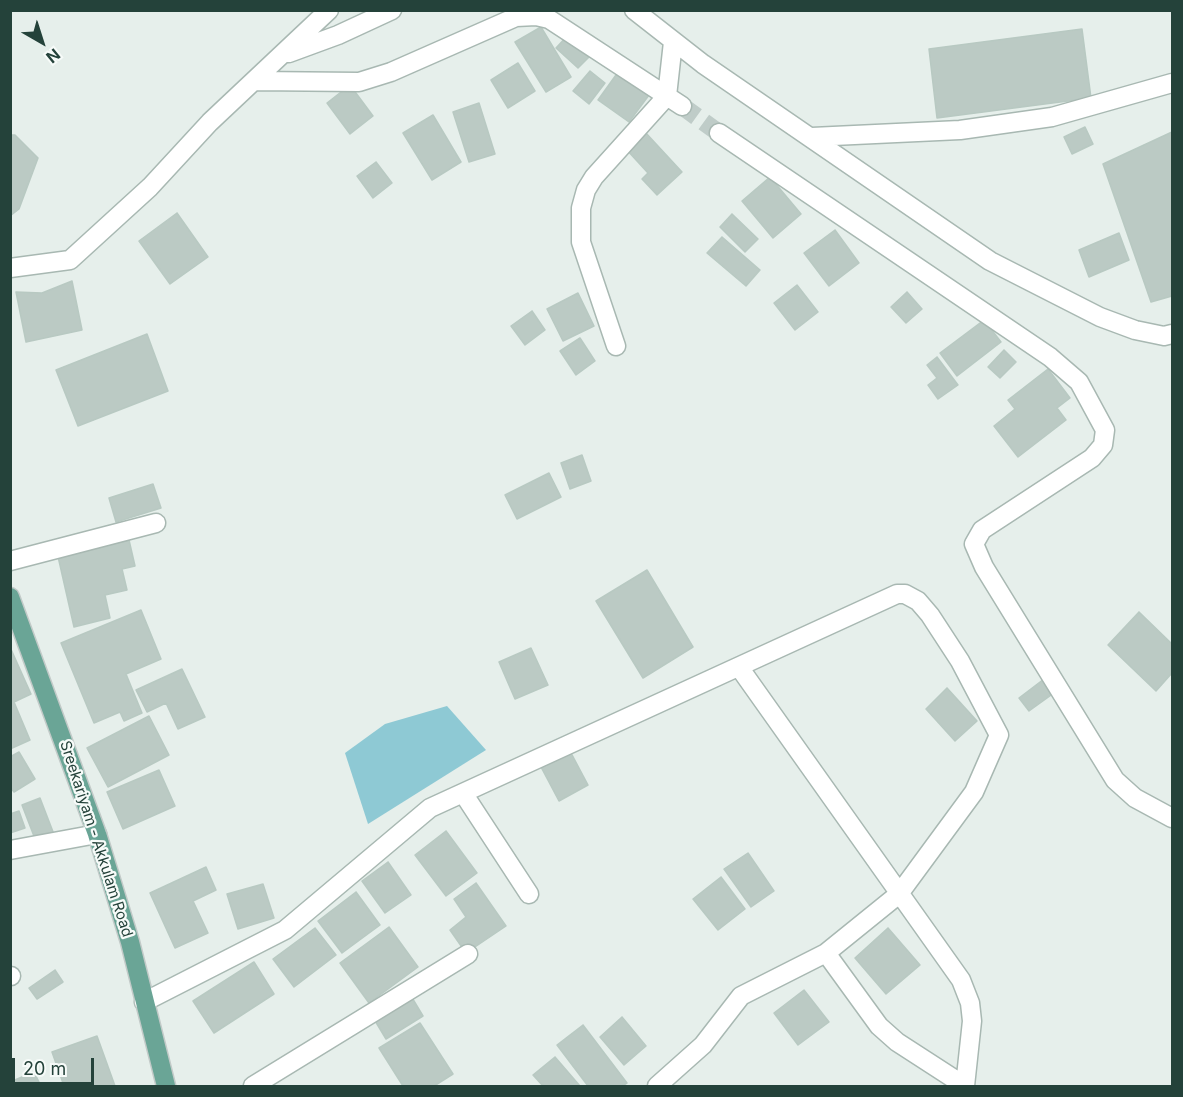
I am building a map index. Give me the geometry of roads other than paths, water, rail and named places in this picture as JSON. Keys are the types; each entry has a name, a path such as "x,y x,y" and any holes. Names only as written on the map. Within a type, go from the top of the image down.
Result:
{"main road":[{"name":"Sreekariyam - Akkulam Road","path":"10,597 97,834 130,942 166,1086"}],"street":[{"path":"10,268 70,260 150,187 210,122 329,10"},
{"path":"282,56 338,35 392,10"},
{"path":"634,10 673,42 812,137 865,177 990,261 1100,317 1136,330 1164,336 1173,334"},
{"path":"255,81 359,82 391,72 516,17 536,16 549,19 674,101"},
{"path":"616,346 581,242 581,208 586,190 594,177 674,101 673,42"},
{"path":"812,137 960,130 1052,117 1173,83"},
{"path":"719,133 1050,357 1079,382 1105,430 1103,445 1092,458 982,530 974,544 984,567 1115,780 1136,798 1173,818"},
{"path":"10,561 156,523"},
{"path":"144,1002 285,930 430,808 897,594 905,594 918,601 930,615 960,661 999,735 974,792 899,894 826,952 741,996 703,1045 657,1086"},
{"path":"738,667 948,960 970,1003 972,1021 965,1086 897,1042 879,1026 826,952"},
{"path":"464,793 529,894"},
{"path":"10,850 97,834"},
{"path":"253,1086 468,954"}],"water":[{"path":"447,706 486,750 368,824 345,753 385,724"}],"tunnel":[{"path":"682,106 719,133"}]}
